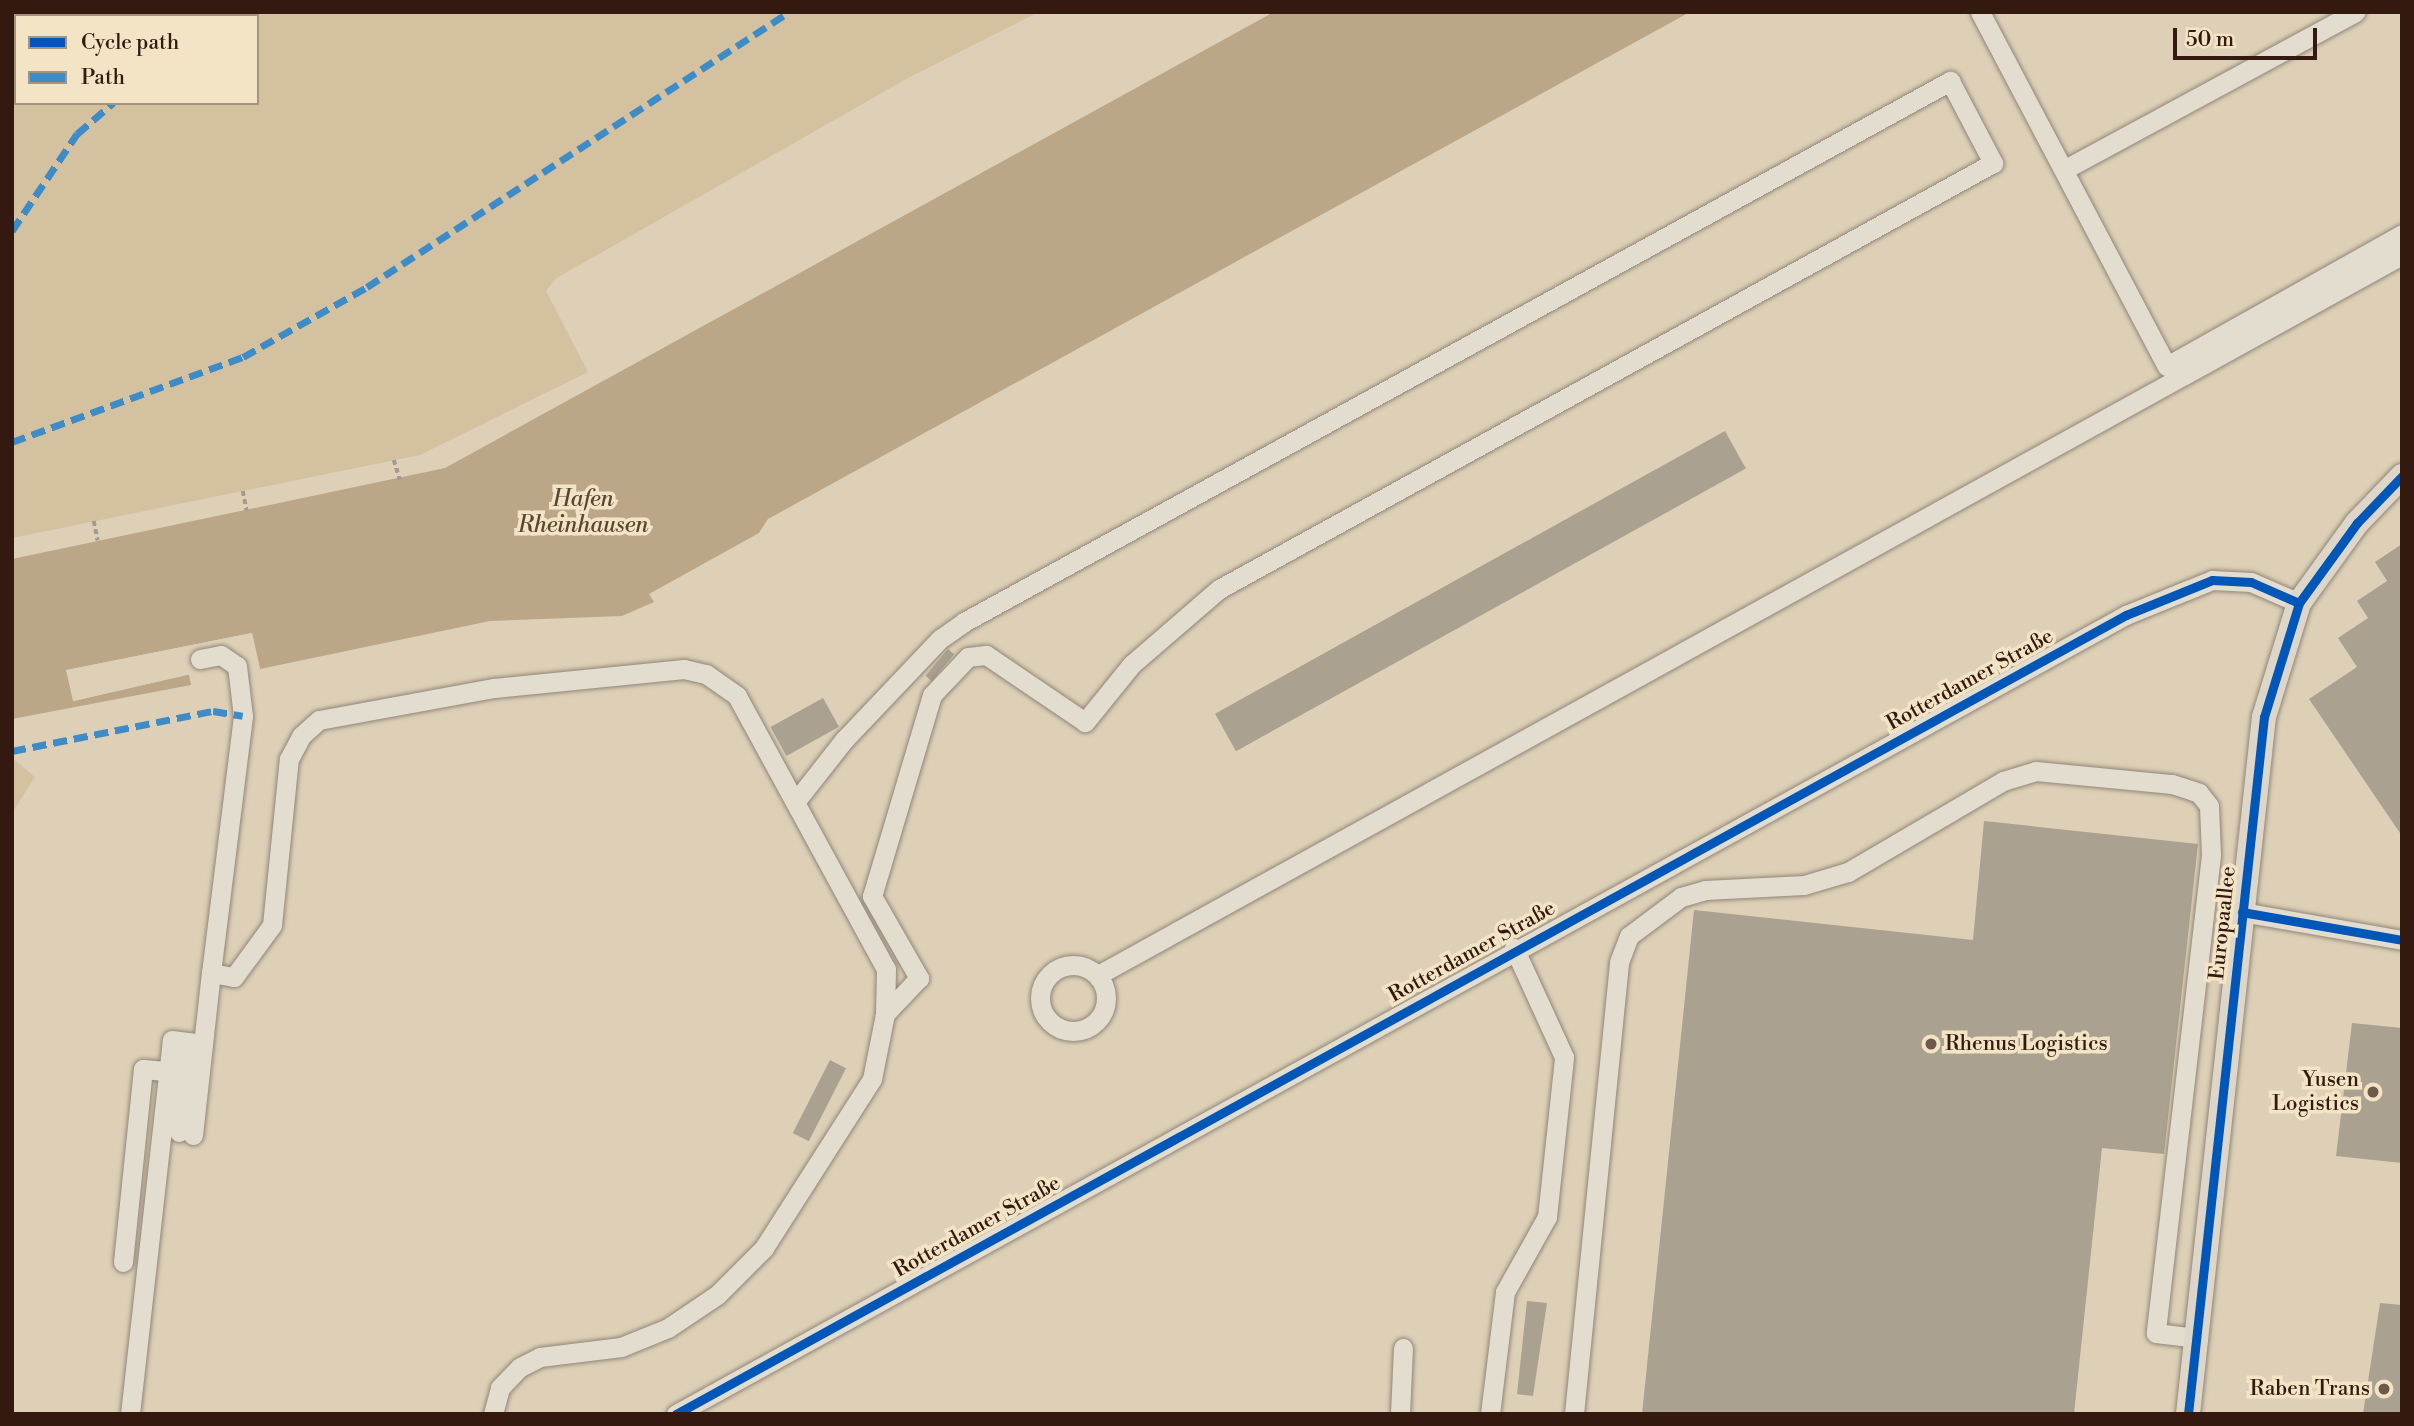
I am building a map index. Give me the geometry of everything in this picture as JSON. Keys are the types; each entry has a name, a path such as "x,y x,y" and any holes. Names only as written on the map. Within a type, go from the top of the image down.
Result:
{"main road":[{"name":"Europaallee","path":"2188,1414 2264,718 2299,603 2357,523 2402,476"}],"street":[{"path":"1980,12 2065,169 2166,366 2402,234"},
{"path":"2065,169 2355,12"},
{"path":"796,801 844,740 940,639 964,622 1951,81 1993,163 1219,589 1132,664 1085,722 986,654 968,657 932,695 872,896 919,978 886,1014"},
{"path":"1098,975 2402,255"},
{"name":"Rotterdamer Straße","path":"676,1414 1514,948 2171,593 2212,580 2251,582 2299,603"},
{"path":"186,1133 196,1043 211,973 243,702 237,666 220,655 200,659"},
{"path":"211,973 234,977 272,925 289,759 300,736 331,716 494,688 684,670 706,674 737,696 886,969 886,1014 873,1079 862,1102 789,1216 740,1273 692,1313 642,1340 540,1357 520,1367 500,1388 492,1414"},
{"path":"1574,1414 1622,948 1629,936 1681,897 1705,890 1804,885 1848,872 2003,781 2036,771 2172,784 2199,793 2209,806 2211,855 2176,1178 2156,1333 2196,1338"},
{"path":"2242,912 2402,940"},
{"path":"1490,1414 1505,1292 1547,1217 1564,1057 1514,948"},
{"path":"131,1414 172,1041 196,1043"},
{"path":"123,1262 143,1069 168,1071"},
{"path":"1400,1414 1403,1348"}],"path":[{"path":"394,460 400,480"},
{"path":"243,491 247,510"},
{"path":"94,521 98,541"}],"shaded area":[{"path":"12,12 1039,12 908,78 555,279 546,291 588,372 420,455 12,538"},
{"path":"12,758 35,777 12,813"}],"water":[{"name":"Hafen Rheinhausen","path":"1274,12 1690,12 768,519 759,533 649,594 654,602 622,616 490,621 260,669 252,633 67,670 74,701 189,674 191,685 12,719 12,559 445,468"}],"pier":[{"path":"252,633 260,669 249,637 70,674 76,696 188,671 192,674 73,701 66,670"}],"building":[{"path":"1725,431 1746,469 1236,751 1215,714"},
{"path":"2402,544 2402,836 2309,699 2357,667 2338,638 2368,618 2357,601 2387,581 2375,562"},
{"path":"948,649 954,654 932,681 926,676"},
{"path":"823,698 839,727 787,756 771,727"},
{"name":"Rhenus Logistics","path":"1984,821 2198,844 2164,1154 2102,1148 2074,1414 1642,1414 1694,910 1973,940"},
{"name":"Yusen Logistics","path":"2352,1023 2402,1028 2402,1163 2336,1156"},
{"path":"830,1060 846,1068 809,1141 793,1133"},
{"path":"1527,1301 1547,1303 1533,1396 1517,1394"},
{"path":"2380,1303 2402,1305 2402,1414 2363,1414"}],"marked path":[{"path":"12,442 243,357 367,287 789,12"},
{"path":"12,231 77,134 111,105"},
{"path":"12,751 213,711 243,716"}],"cycle path":[{"path":"2188,1414 2264,717 2299,603 2357,523 2402,476"},
{"path":"676,1414 2126,615 2212,580 2251,582 2299,603"},
{"path":"2242,912 2402,940"}],"place":[{"name":"Rhenus Logistics","path":"1931,1044"},
{"name":"Yusen Logistics","path":"2373,1092"},
{"name":"Raben Trans","path":"2384,1389"}]}
